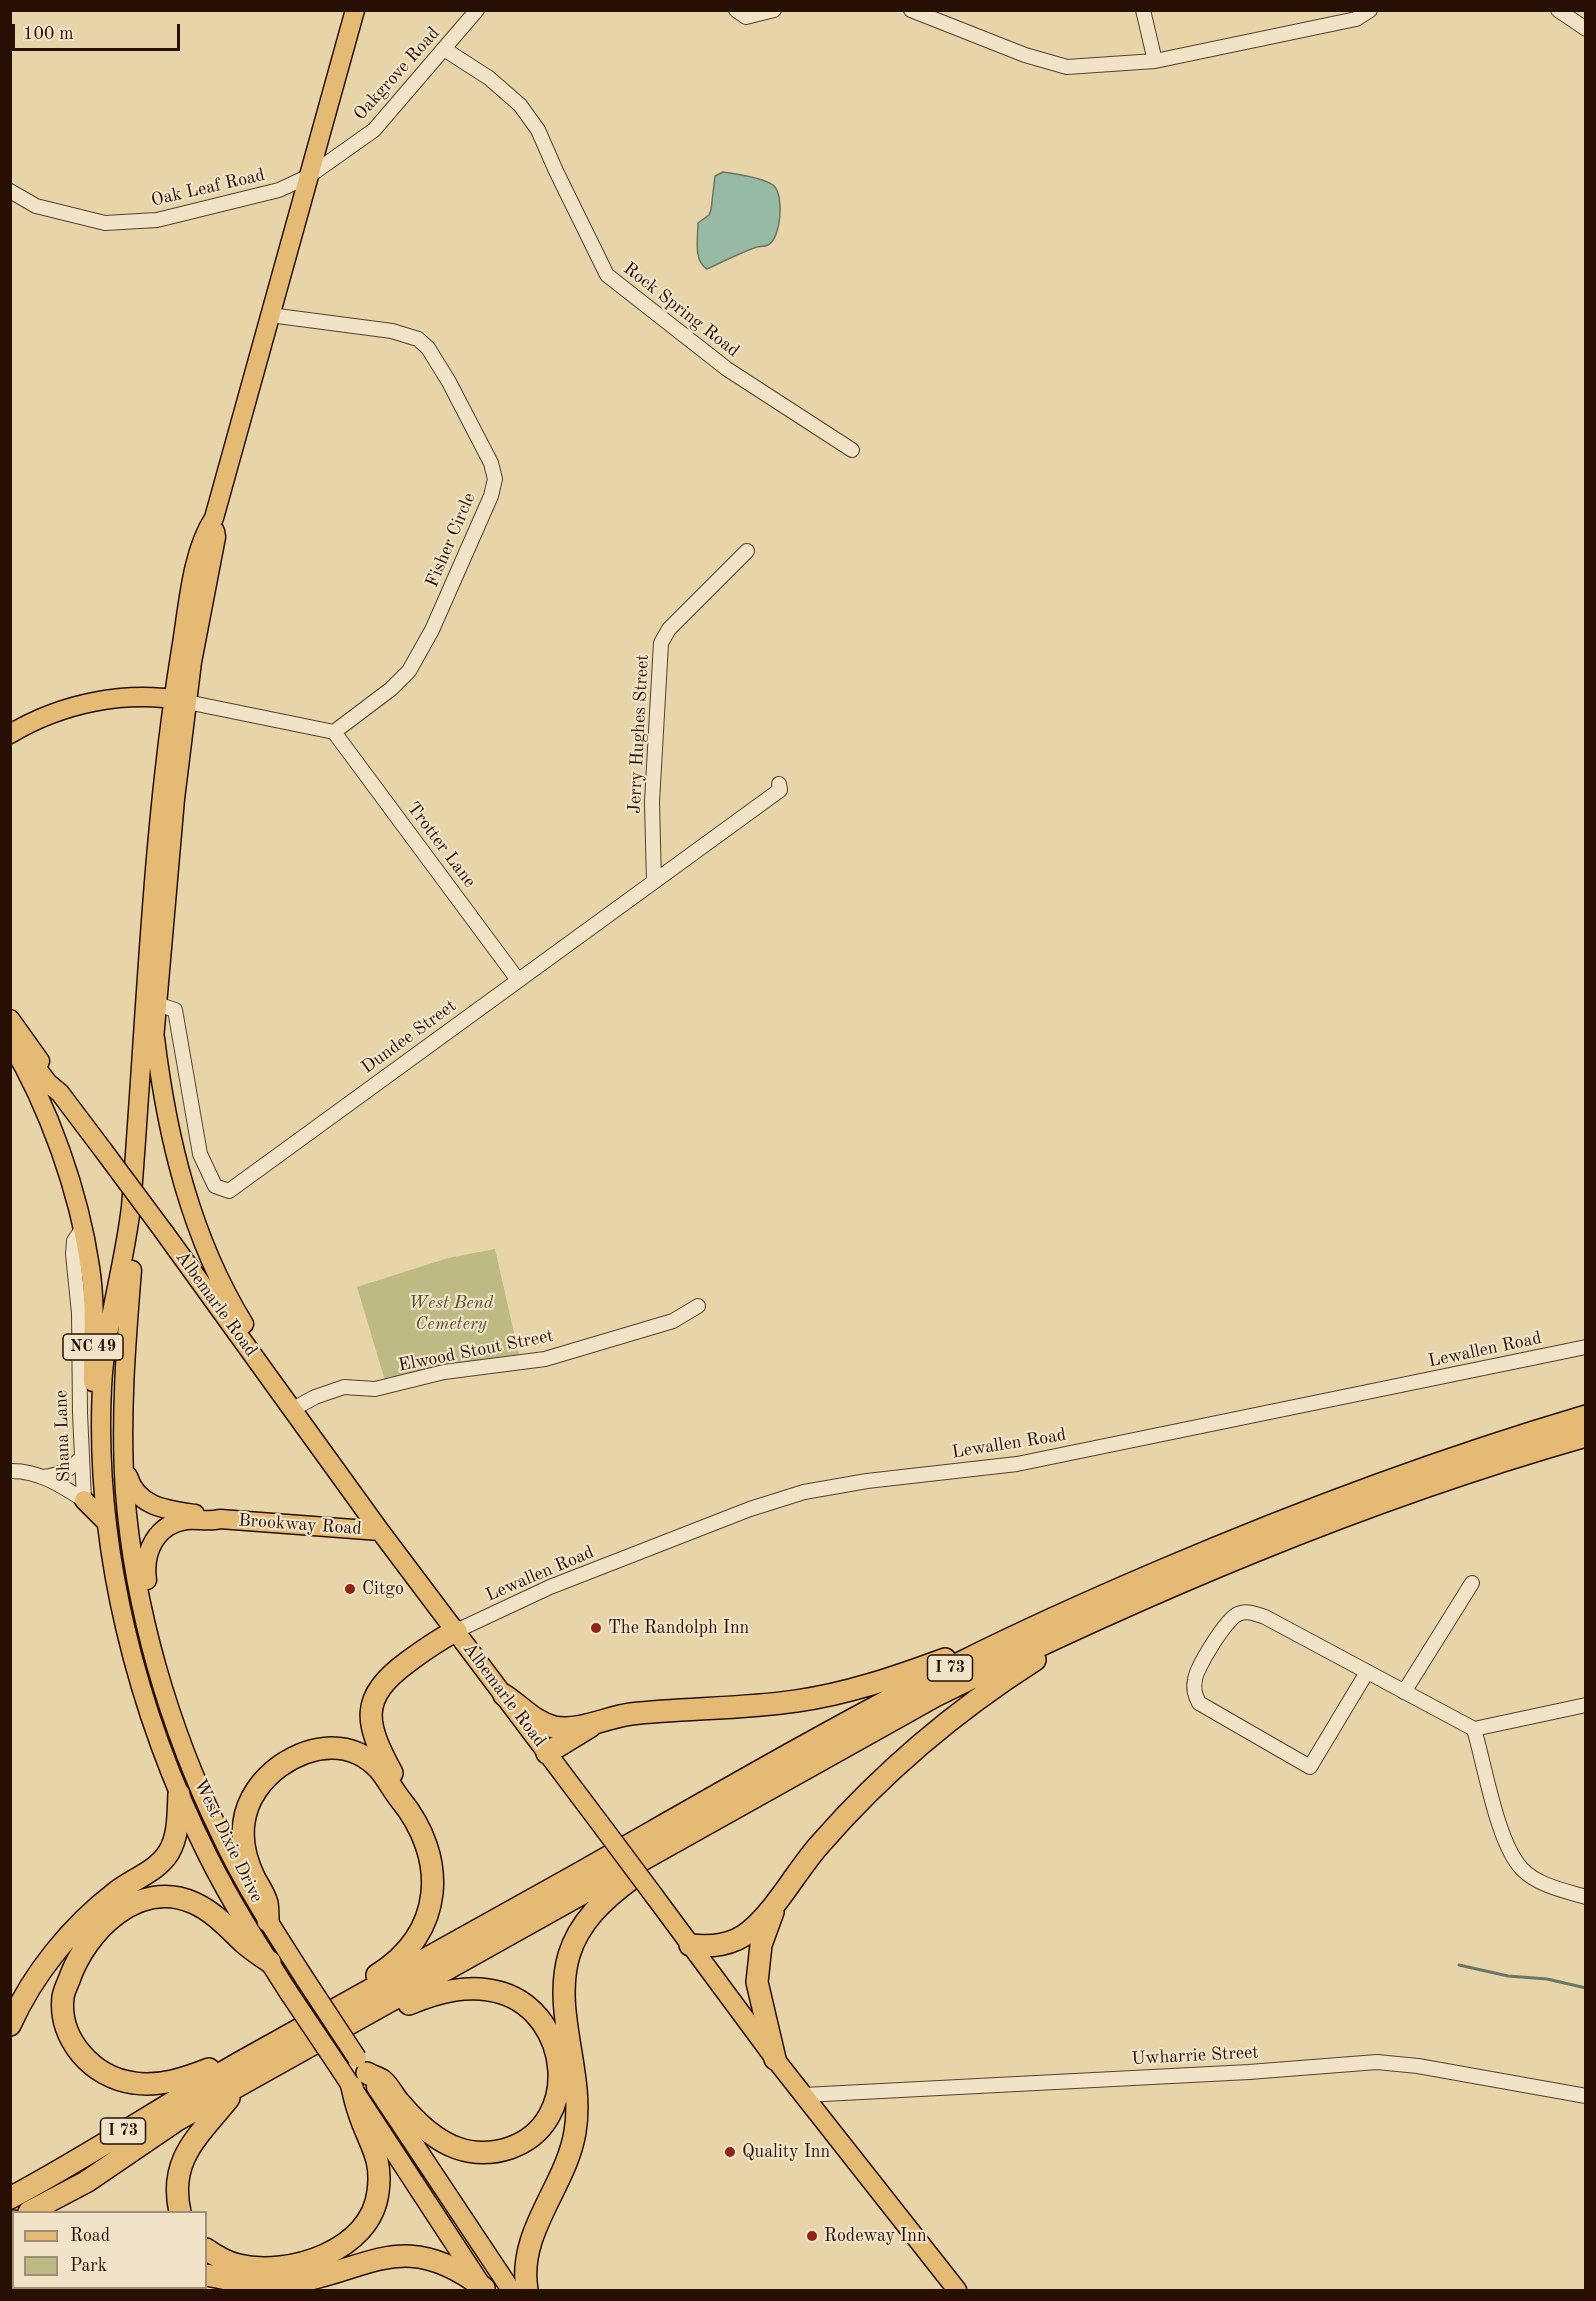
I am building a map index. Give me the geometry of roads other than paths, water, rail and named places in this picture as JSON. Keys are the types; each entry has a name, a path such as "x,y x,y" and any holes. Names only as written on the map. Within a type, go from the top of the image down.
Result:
{"highway":[{"name":"I 73","path":"10,2198 55,2174 151,2114 351,2000 766,1768 959,1664 1058,1616 1258,1530 1400,1478 1586,1416"},
{"name":"I 73","path":"31,2211 86,2182 177,2120 935,1696 1020,1654 1244,1556 1447,1480 1586,1436"},
{"path":"504,1695 533,1718 555,1727 576,1726 628,1715 663,1711 796,1701 865,1687 1058,1616"},
{"path":"690,1945 714,1947 731,1942 748,1932 776,1903 819,1845 863,1796 905,1757 955,1715 1001,1682 1101,1618"},
{"path":"407,1806 405,1797 374,1737 370,1716 372,1704 379,1688 390,1675 440,1639 456,1631"},
{"path":"547,1753 599,1721"},
{"path":"268,1921 267,1901 247,1861 243,1834 246,1812 253,1795 277,1768 316,1749 337,1747 350,1749 364,1756 375,1765 407,1806 425,1843 432,1866 433,1888 424,1925 412,1944 386,1969 370,1980 351,2000"},
{"path":"10,2025 45,1965 69,1935 117,1891 154,1869 168,1852 177,1825 179,1794"},
{"path":"527,2290 525,2271 530,2243 569,2154 576,2123 576,2081 564,1995 565,1974 572,1948 585,1922 606,1899 631,1878 676,1851 689,1834"},
{"path":"237,2065 213,2067 185,2079 155,2084 133,2084 110,2076 89,2063 72,2044 64,2019 63,1996 72,1969 85,1945 105,1923 126,1907 149,1899 171,1897 193,1903 217,1917 245,1944 270,1962"},
{"path":"775,2059 757,1982 761,1945 776,1903"},
{"path":"207,2251 221,2259 246,2266 275,2268 295,2265 320,2257 343,2244 363,2227 376,2204 378,2166 372,2143 359,2115 359,2073 384,2082 403,2107 428,2132 456,2148 480,2153 503,2151 533,2135 554,2106 560,2079 555,2048 546,2028 527,2006 501,1993 472,1989 443,1992 405,2006 375,2022 355,2022"},
{"path":"180,2211 176,2196 178,2172 186,2153 203,2127 237,2088"},
{"path":"207,2275 250,2283 278,2284 383,2258 408,2255 422,2256 446,2264 485,2289"}],"main road":[{"path":"124,1294 154,864 180,700 216,537 214,518 355,10"},
{"path":"10,734 52,713 86,703 118,698 180,700"},
{"path":"124,1294 155,1033 180,700"},
{"name":"Albemarle Road","path":"11,1019 55,1081 60,1093 164,1232 380,1531 775,2059 957,2290"},
{"path":"155,1033 159,1072 170,1128 192,1212 228,1298 254,1339 262,1367"},
{"name":"Albemarle Road","path":"10,1042 20,1047 48,1083 60,1093"},
{"name":"NC 49","path":"10,1042 45,1111 66,1170 82,1229 92,1289 94,1449 104,1464"},
{"name":"West Dixie Drive","path":"124,1294 103,1374 107,1523 115,1579 131,1649 179,1794 209,1857 270,1962 340,2069 359,2073 511,2290"},
{"name":"West Dixie Drive","path":"124,1294 124,1467 128,1517 137,1578 147,1624 174,1719 221,1836 268,1921 307,1982 485,2289"},
{"path":"124,1467 135,1492 149,1503 166,1509 213,1515 220,1519"},
{"path":"84,1500 107,1523"},
{"path":"147,1624 150,1600 146,1562 151,1544 163,1531 179,1522 220,1519"},
{"name":"Brookway Road","path":"220,1519 380,1531"}],"street":[{"name":"Oakgrove Road","path":"309,176 374,130 477,10"},
{"path":"736,10 746,17 774,10"},
{"path":"910,10 1025,55 1067,67 1155,61 1356,19 1370,10"},
{"path":"1143,10 1155,61"},
{"path":"1558,10 1586,29"},
{"name":"Rock Spring Road","path":"444,49 489,78 520,105 538,130 607,275 727,369 852,450"},
{"name":"Oak Leaf Road","path":"10,191 36,206 105,223 157,220 279,190 309,176"},
{"name":"Fisher Circle","path":"270,315 392,331 418,339 428,348 449,382 491,464 495,479 491,496 437,620 409,671 372,705 334,732"},
{"name":"Jerry Hughes Street","path":"654,882 652,801 661,643 669,629 747,551"},
{"path":"180,700 334,732"},
{"name":"Trotter Lane","path":"334,732 518,980"},
{"name":"Dundee Street","path":"157,1004 175,1010 200,1154 215,1186 229,1191 780,790 779,784"},
{"name":"Shana Lane","path":"82,1229 75,1240 73,1254 79,1313 84,1500"},
{"name":"Elwood Stout Street","path":"293,1409 315,1397 344,1388 375,1389 444,1372 546,1359 673,1321 698,1306"},
{"name":"Lewallen Road","path":"456,1631 550,1587 750,1509 804,1492 867,1481 1017,1464 1586,1347"},
{"path":"43,1478 72,1468 82,1457"},
{"path":"10,1470 21,1470 60,1484 84,1500"},
{"path":"1404,1692 1472,1582"},
{"path":"1367,1671 1310,1767 1199,1703 1194,1693 1195,1678 1224,1626 1237,1615 1251,1612 1266,1617 1367,1671 1404,1692 1474,1729 1586,1705"},
{"path":"1474,1729 1507,1847 1522,1869 1534,1878 1586,1897"},
{"name":"Uwharrie Street","path":"804,2095 1249,2072 1377,2062 1418,2066 1586,2096"}],"waterway":[{"path":"1459,1965 1508,1976 1547,1979 1586,1988"}],"place":[{"name":"Citgo","path":"350,1589"},
{"name":"The Randolph Inn","path":"596,1628"},
{"name":"Quality Inn","path":"730,2152"},
{"name":"Rodeway Inn","path":"812,2236"}],"park label":[{"name":"West Bend Cemetery","path":"451,1313"}]}
